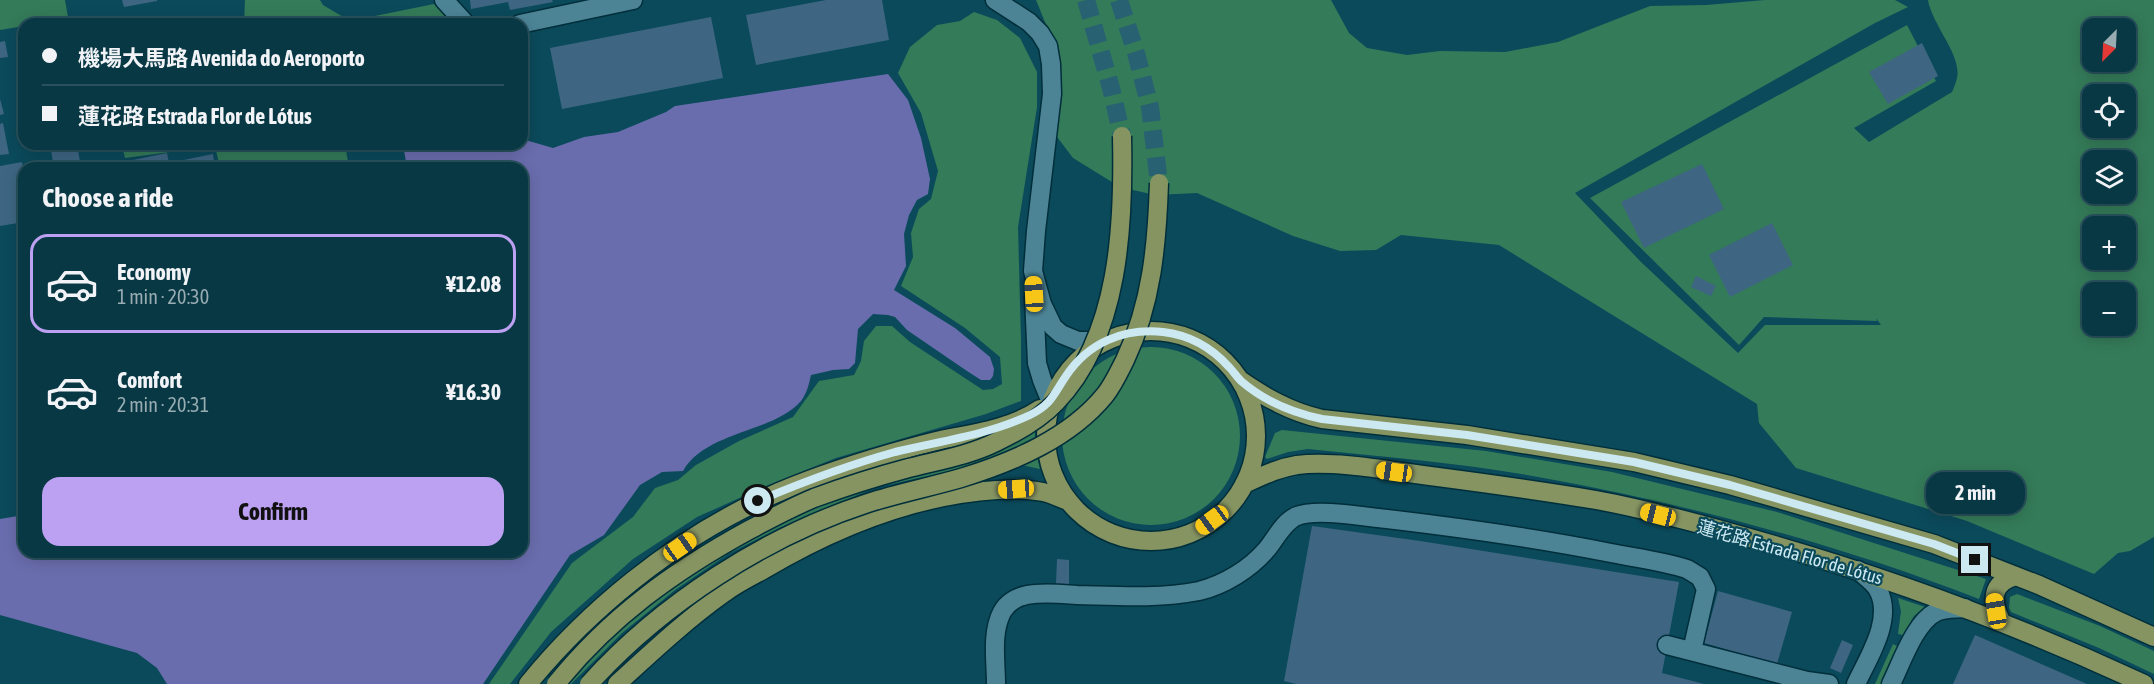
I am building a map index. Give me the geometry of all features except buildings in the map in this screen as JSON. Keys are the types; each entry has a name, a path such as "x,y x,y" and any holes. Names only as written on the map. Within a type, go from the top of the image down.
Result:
{"main road":[{"path":"556,684 604,631 645,596 725,544 813,499 995,443 1029,424 1055,405 1068,390 1089,354 1099,334 1108,300 1120,239 1122,136"},
{"path":"589,684 656,620 726,571 769,545 824,519 868,503 962,478 991,467 1032,450 1085,416 1105,395 1118,375 1146,308 1157,232 1159,183"},
{"path":"1163,332 1189,338 1217,354 1240,380 1248,394 1256,433 1254,456 1244,484 1225,510 1199,529 1168,539 1136,540 1105,530 1078,512 1068,501 1051,468 1047,453 1046,424 1051,402 1074,365 1086,352 1102,341 1125,334 1163,332"},
{"path":"1240,380 1259,394 1301,415 1467,435 1634,462 1730,485 1934,544 2016,576 2154,637"},
{"path":"528,684 589,619 646,571 696,535 758,501 823,474 1005,425 1031,415 1051,402"},
{"name":"蓮花路 Estrada Flor de Lótus","path":"1244,484 1271,471 1289,467 1334,464 1487,483 1609,503 1718,529 1858,570 2070,649 2144,684"},
{"path":"617,684 724,593 833,532 938,498 975,492 1016,489 1042,491 1068,501"},
{"path":"2002,623 1996,611 1994,597 2004,579 2016,576"}],"street":[{"path":"444,0 460,18"},
{"path":"528,22 633,0"},
{"path":"995,0 1029,22 1040,33 1048,46 1051,64 1052,94 1033,271 1037,363 1051,402"},
{"path":"1033,271 1042,304 1053,327 1070,339 1102,341"},
{"path":"996,684 998,622 1002,611 1020,597 1039,594 1175,595 1202,590 1232,578 1251,565 1289,521 1307,513 1347,515 1486,531 1565,543 1687,569 1700,577 1706,589 1692,651"},
{"path":"1854,683 1881,628 1883,609 1878,589 1858,570"},
{"path":"1892,684 1908,646 1923,623 1937,612 1965,608"},
{"path":"1667,645 1810,683 1829,684"}],"green space":[{"path":"0,0 65,0 68,17 18,18 18,27 0,30"},
{"path":"245,0 320,0 323,5 345,18 244,18"},
{"path":"1036,0 1331,0 1349,33 1367,48 1407,55 1440,51 1505,52 1558,42 1650,6 1706,5 1765,0 1895,0 1908,7 1875,23 1575,193 1641,262 1738,353 1765,325 1881,325 1876,318 1877,321 1764,317 1739,345 1590,198 1907,25 1936,81 1854,128 1869,142 1952,92 1957,78 1955,60 1935,20 1928,0 2154,0 2154,537 2130,551 2118,553 2094,574 1967,521 1796,468 1759,423 1757,404 1499,245 1401,235 1376,250 1340,251 1293,236 1197,193 1155,195 1120,187 1073,158 1051,129 1058,54"},
{"path":"434,4 445,18 365,18"},
{"path":"974,12 997,20 1020,38 1037,72 1037,107 1018,227 1021,401 986,414 836,458 697,517 633,559 551,632 510,684 489,684 572,563 633,517 655,488 678,480 696,465 739,441 793,417 819,381 854,375 861,361 864,341 876,326 892,326 910,342 983,390 993,389 1002,384 1000,357 965,328 901,286 913,257 911,233 919,209 931,199 938,171 921,113 898,73 910,47 937,25 960,21"},
{"path":"123,150 185,150 125,158"},
{"path":"216,150 346,150 348,162 219,162"},
{"path":"1151,347 1185,354 1214,373 1233,402 1240,436 1233,470 1214,499 1185,518 1151,525 1117,518 1088,499 1069,470 1062,436 1069,402 1088,373 1117,354"},
{"path":"1035,428 1035,448 1040,469 1013,463 986,463 874,488 779,528 728,554 675,590 622,633 571,684 547,684 724,536"},
{"path":"1282,430 1486,451 1612,472 1777,512 1986,579 1979,599 1817,543 1762,528 1650,500 1509,472 1308,449 1288,452 1267,459 1265,457 1275,433"},
{"path":"2017,594 2100,626 2154,651 2154,674 2099,648 2011,612 2010,597"},
{"path":"1898,598 1925,607 1914,616 1903,635 1898,634 1901,611"},
{"path":"1893,644 1899,647 1882,684 1875,684"}],"water":[{"path":"888,74 908,100 921,138 930,179 928,194 917,200 909,215 904,234 906,266 894,290 955,328 990,357 994,369 990,380 981,380 967,371 907,330 895,317 873,314 858,329 855,363 849,369 811,375 803,398 789,412 707,448 683,471 662,472 640,485 604,535 570,555 483,684 167,684 157,668 137,653 0,615 0,519 18,516 18,558 528,558 528,162 406,162 404,150 528,150 528,141 553,148 584,137 618,132 675,106"}],"tunnel":[{"path":"1086,0 1122,136"},
{"path":"1119,0 1150,107 1159,183"}],"route":[{"path":"758,501 823,474 892,453 971,435 1031,415 1051,402 1074,365 1086,352 1102,341 1125,334 1163,332 1203,344 1217,354 1240,380 1259,394 1301,415 1467,435 1634,462 1730,485 1934,544 1975,560"}]}
